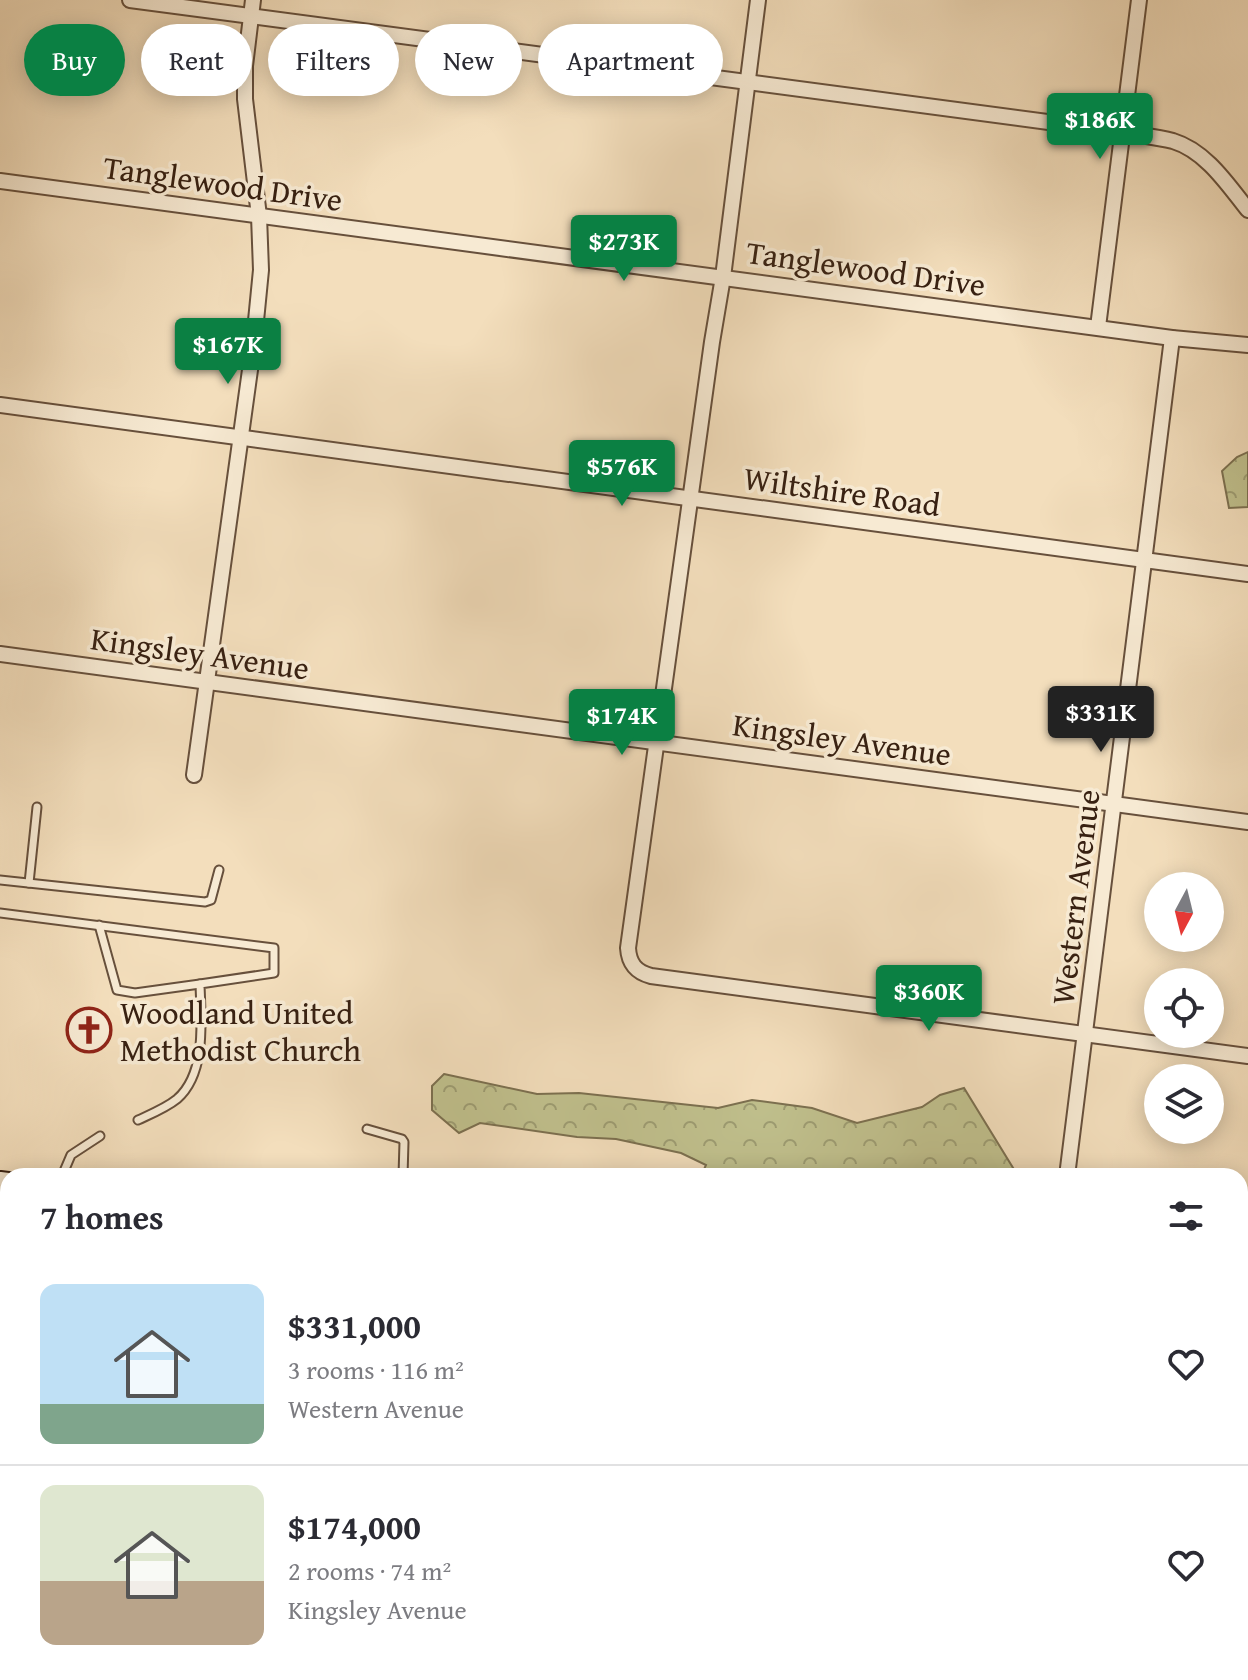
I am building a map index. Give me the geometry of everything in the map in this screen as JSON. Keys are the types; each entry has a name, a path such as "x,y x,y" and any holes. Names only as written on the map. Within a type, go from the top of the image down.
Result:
{"street":[{"path":"130,0 1123,132 1174,142 1196,153 1214,169 1248,210"},
{"path":"194,775 261,270 259,216 245,99 245,66 253,0"},
{"path":"758,0 723,277 628,948 629,960 640,973 651,976 1248,1056"},
{"path":"1098,327 1139,0"},
{"name":"Tanglewood Drive","path":"0,181 1172,338 1248,345"},
{"name":"Western Avenue","path":"1068,1168 1172,338"},
{"name":"Wiltshire Road","path":"0,405 1248,574"},
{"name":"Kingsley Avenue","path":"0,654 1248,822"}],"lane":[{"path":"29,883 37,807"},
{"path":"0,880 205,902 211,900 219,870"},
{"path":"0,913 99,925 274,948 274,973 135,993 117,990 99,925"},
{"path":"138,1120 178,1098 188,1086 200,1043 200,984"},
{"path":"367,1129 402,1139 403,1168"},
{"path":"65,1168 71,1155 100,1136"}],"green space":[{"path":"1248,452 1248,507 1229,508 1222,471 1237,457"},
{"path":"444,1074 537,1094 579,1093 718,1108 752,1100 812,1108 857,1123 922,1107 940,1095 964,1088 1013,1168 705,1168 706,1165 681,1153 616,1139 577,1137 480,1123 459,1133 432,1110 432,1086"}],"place":[{"name":"Woodland United Methodist Church","path":"89,1030"}]}
